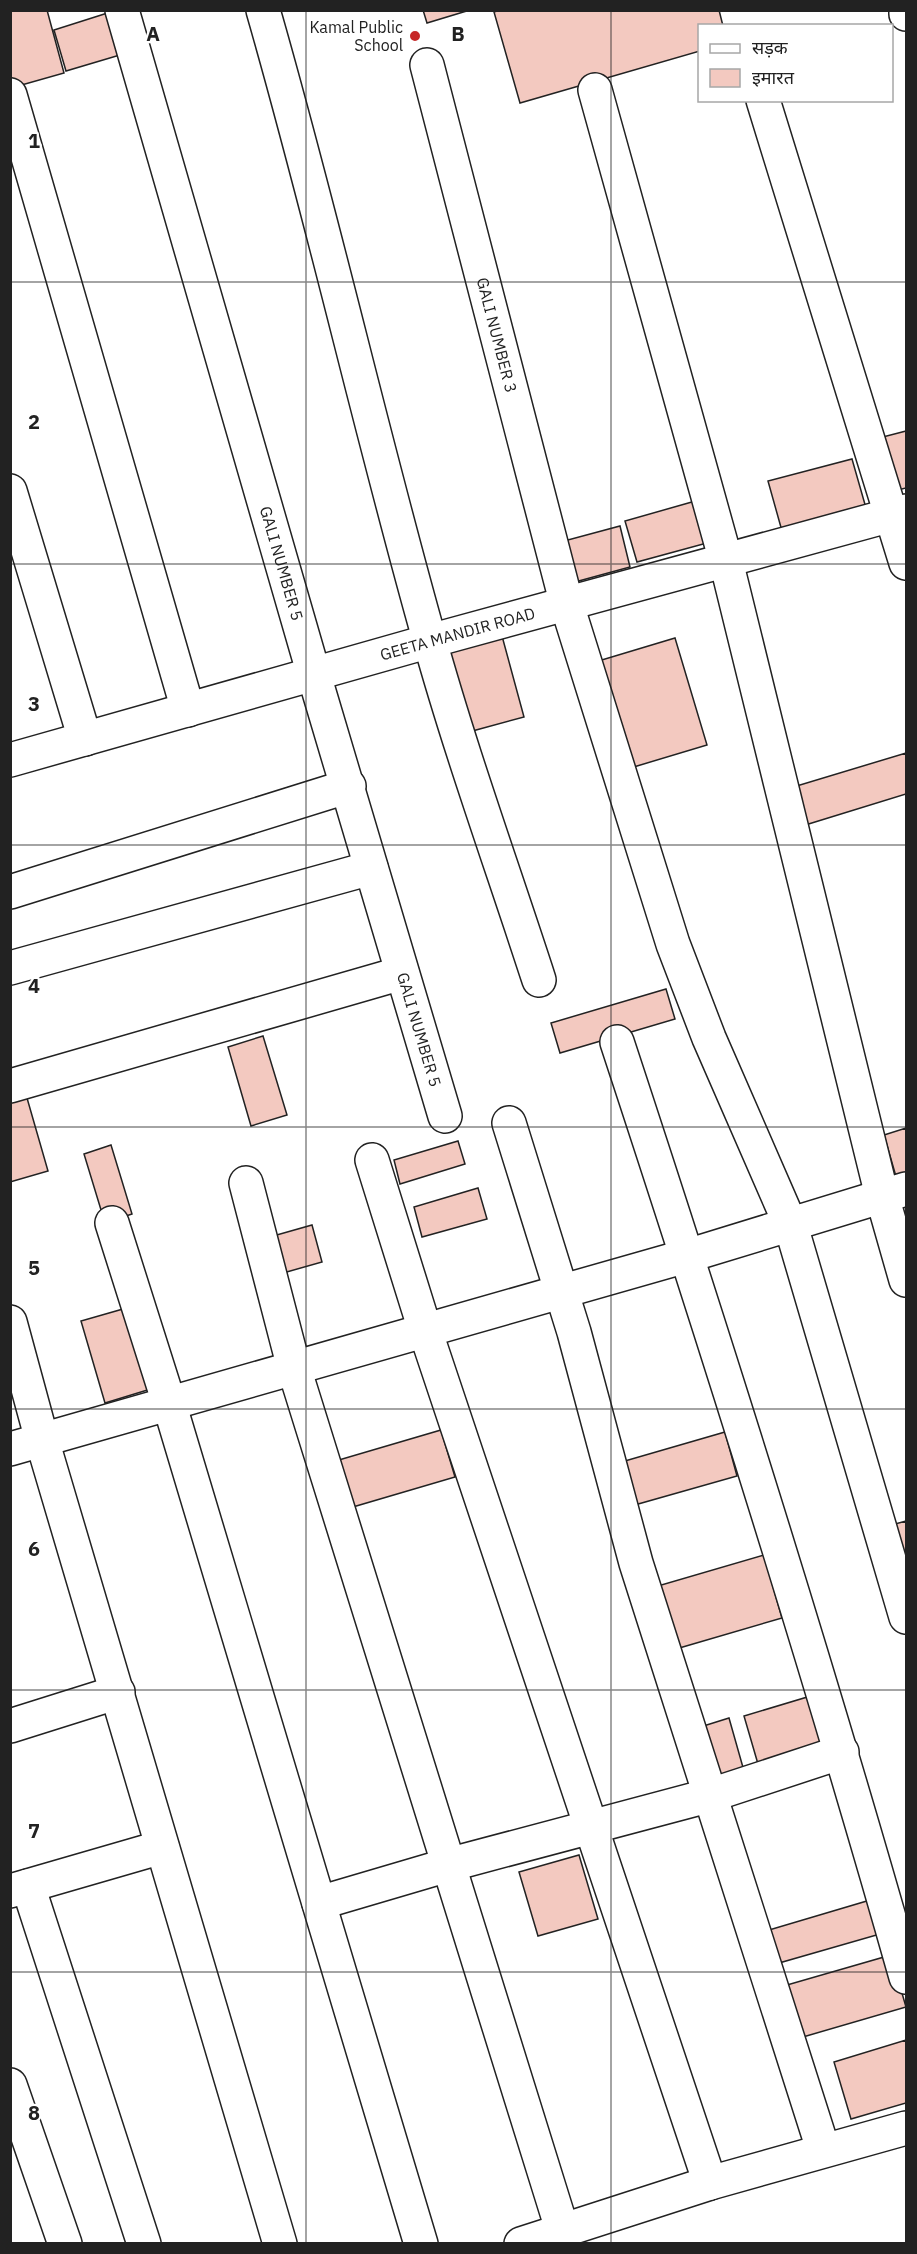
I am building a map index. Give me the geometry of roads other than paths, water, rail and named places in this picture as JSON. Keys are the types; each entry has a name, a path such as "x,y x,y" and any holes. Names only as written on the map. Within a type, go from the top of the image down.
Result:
{"street":[{"name":"GALI NUMBER 5","path":"122,10 314,675 349,786 445,1116"},
{"path":"262,10 287,95 391,500 430,641 539,980"},
{"name":"GALI NUMBER 3","path":"427,65 567,605 673,944 709,1038 791,1226 906,1617"},
{"path":"595,90 726,561 894,1192 906,1280"},
{"path":"10,95 188,710"},
{"path":"764,102 899,513 906,563"},
{"path":"10,491 85,739"},
{"name":"GEETA MANDIR ROAD","path":"10,760 430,641 899,513"},
{"path":"10,892 349,786"},
{"path":"10,968 371,868"},
{"path":"10,1086 402,973"},
{"path":"617,1042 687,1256 842,1752 906,1977"},
{"path":"509,1123 561,1292 636,1563 823,2149"},
{"path":"372,1160 425,1330 710,2183"},
{"path":"246,1184 294,1368 562,2229"},
{"path":"10,1449 791,1226 894,1192"},
{"path":"112,1223 169,1403 421,2244"},
{"path":"10,1322 42,1440 279,2244"},
{"path":"10,1726 118,1692"},
{"path":"319,1903 448,1865 711,1795 842,1752"},
{"path":"144,2244 19,1889 162,1847"},
{"path":"10,2085 65,2244"},
{"path":"520,2244 823,2149 906,2128"}],"place":[{"name":"Kamal Public School","path":"415,36"}]}
